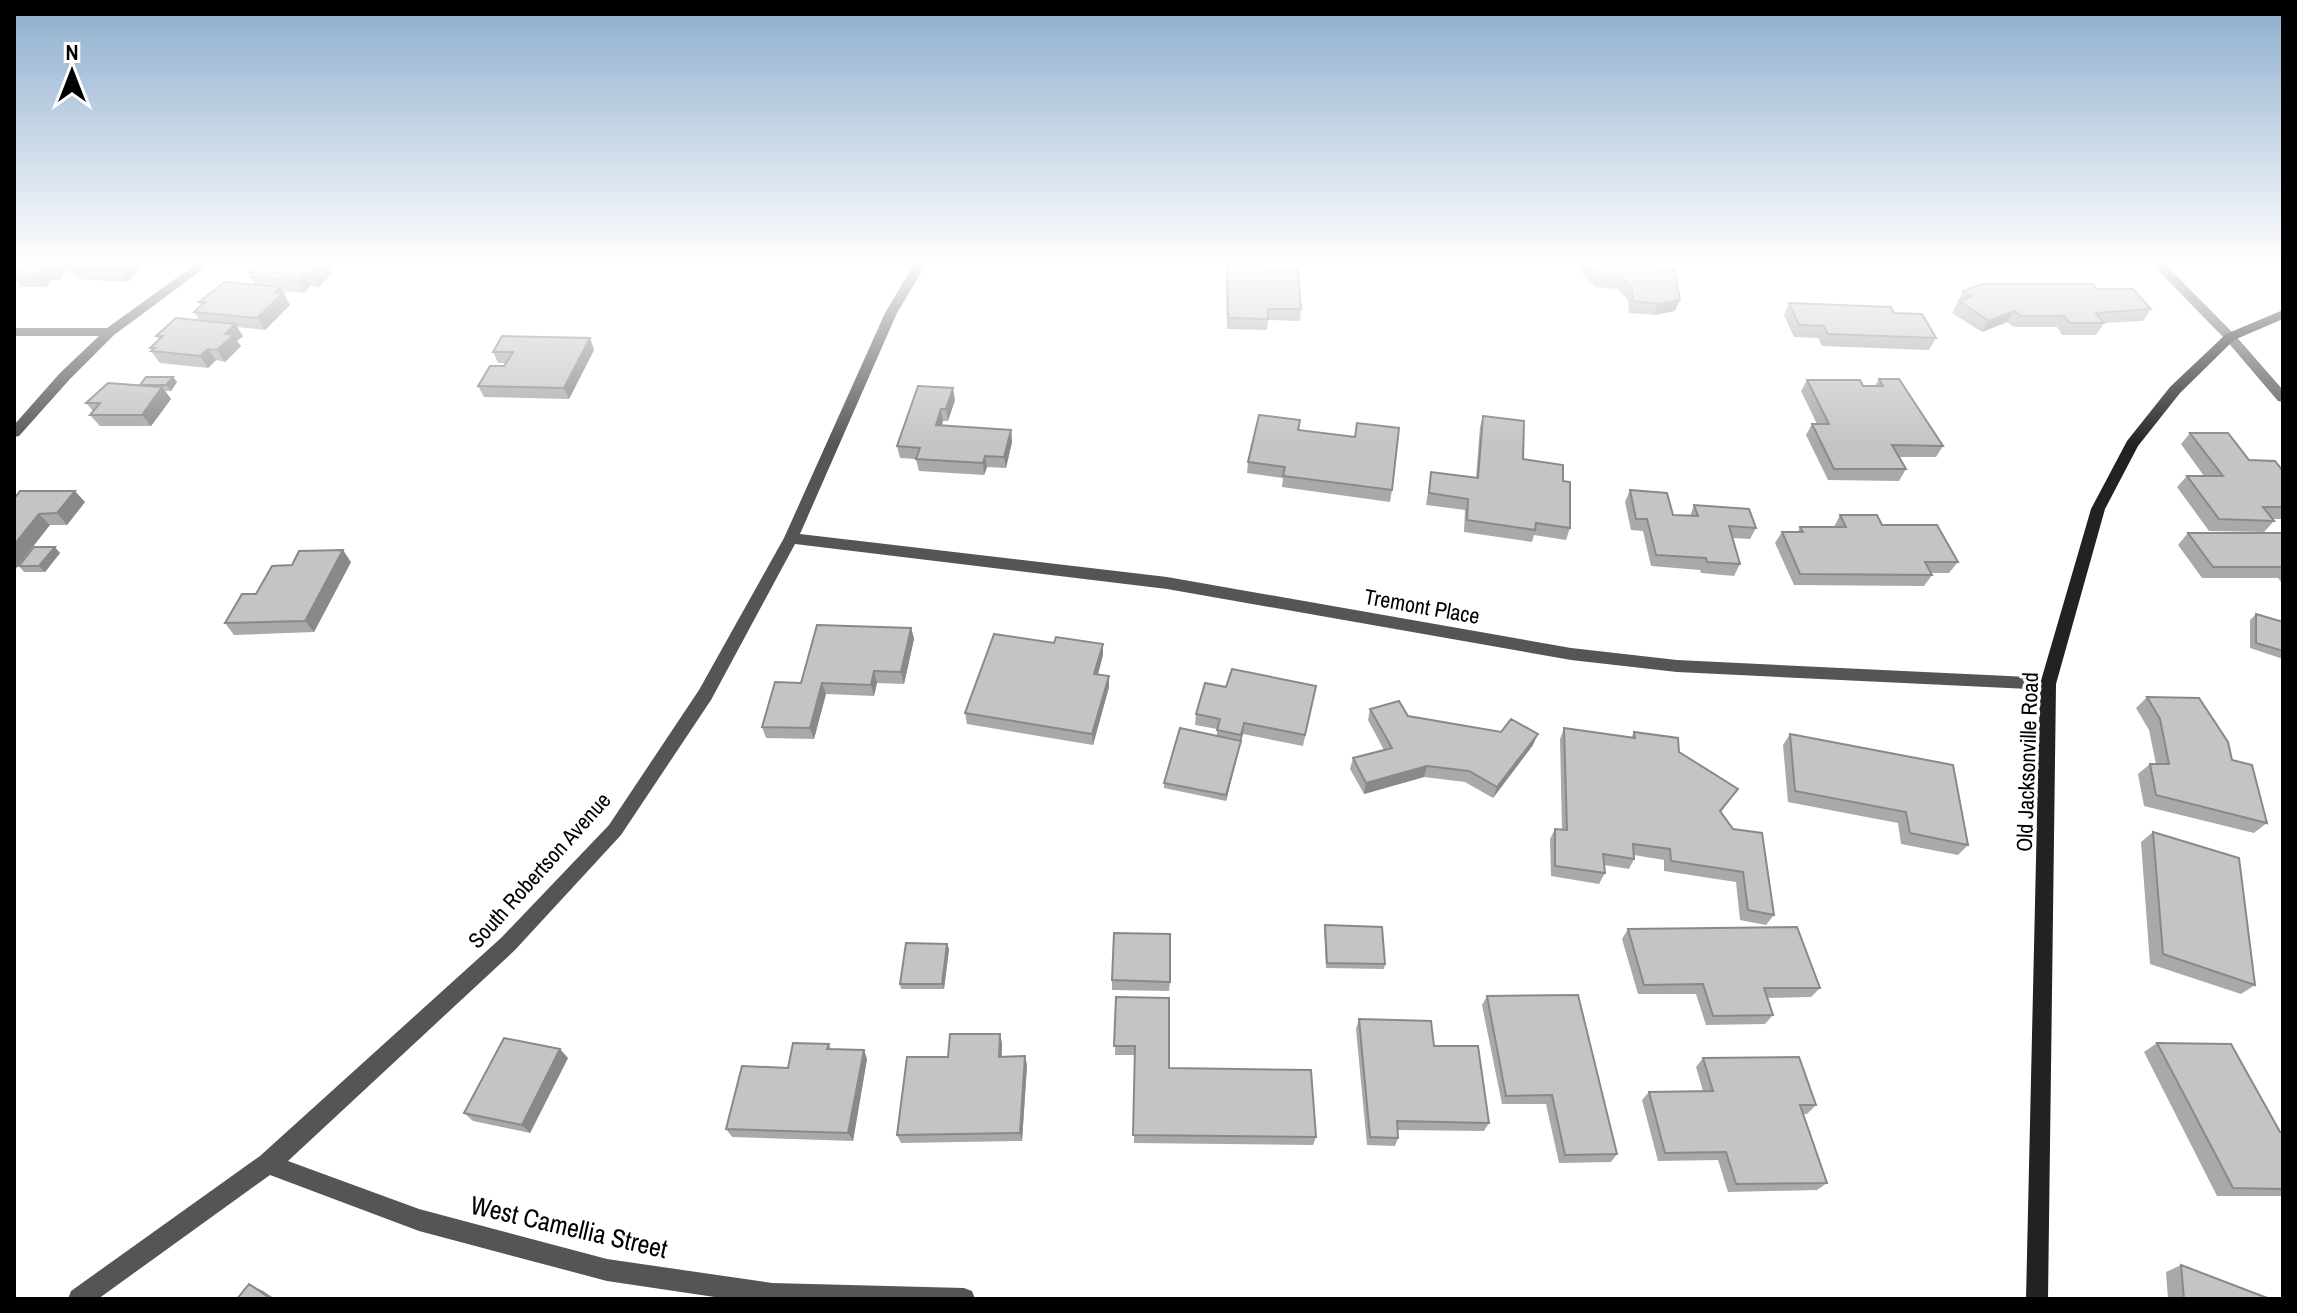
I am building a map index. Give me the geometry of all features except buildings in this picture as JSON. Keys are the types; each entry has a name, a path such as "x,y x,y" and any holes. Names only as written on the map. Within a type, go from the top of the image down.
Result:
{"main road":[{"name":"Old Jacksonville Road","path":"2037,1299 2048,684 2098,509 2132,444 2175,390 2230,337 2264,322"}],"street":[{"path":"14,433 65,376 123,322"},
{"name":"South Robertson Avenue","path":"79,1299 268,1164 508,944 615,830 705,695 791,538 887,322"},
{"path":"2215,322 2283,398"},
{"path":"14,332 110,332"},
{"name":"Tremont Place","path":"791,538 1167,583 1571,654 1677,666 2048,684"},
{"name":"West Camellia Street","path":"268,1164 419,1220 607,1270 772,1294 964,1299"}]}
